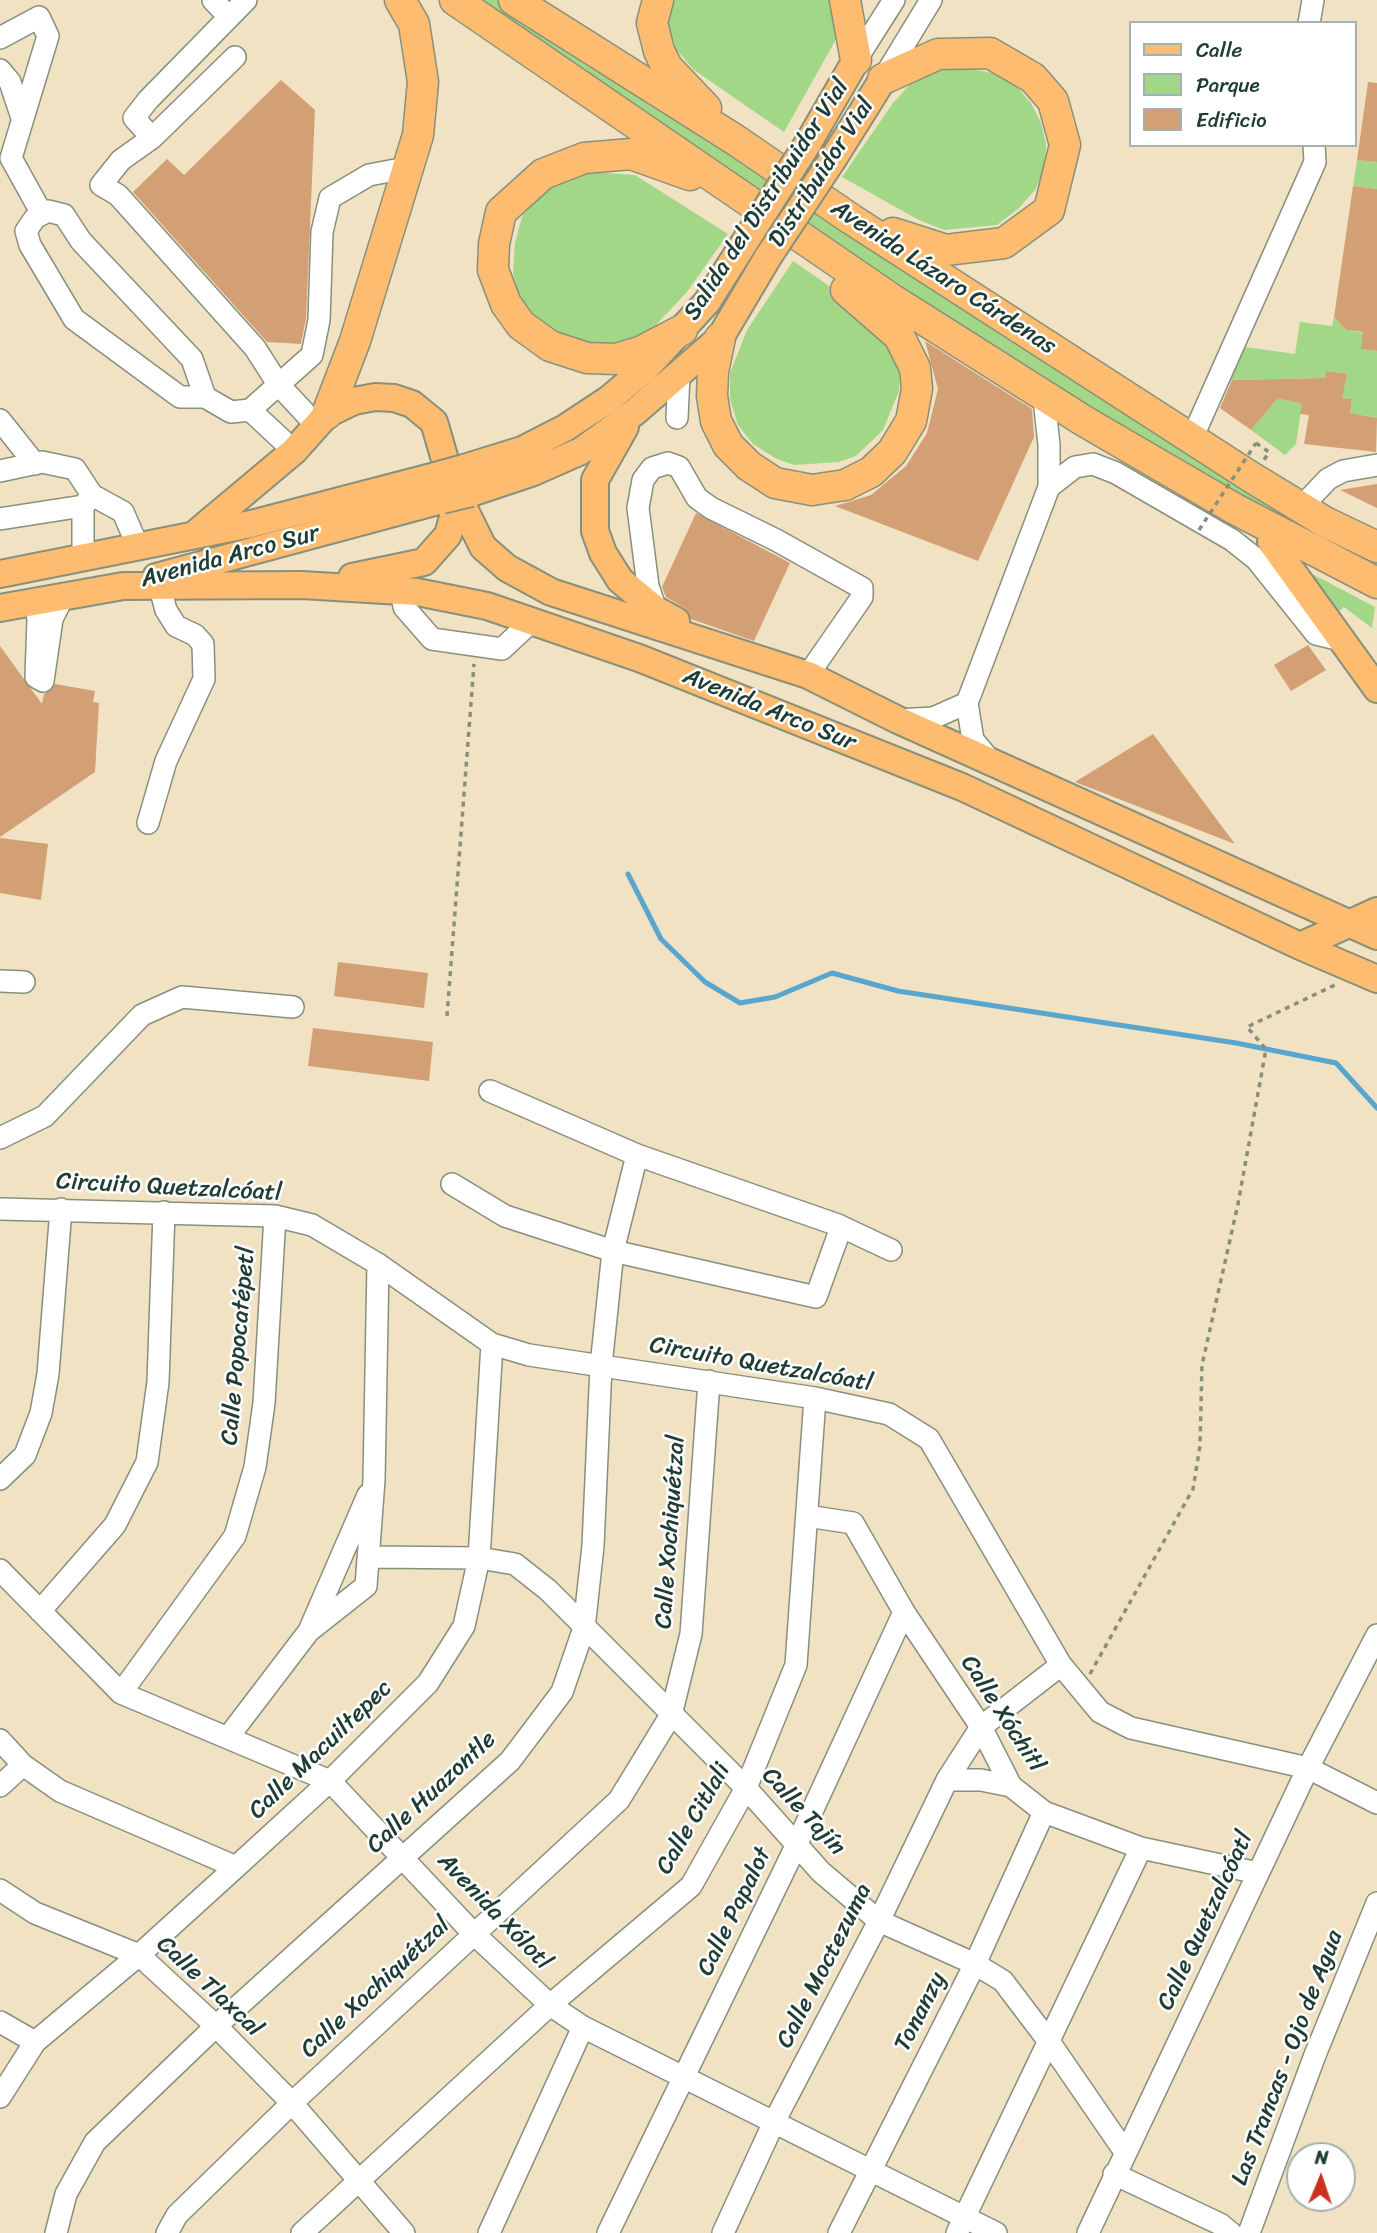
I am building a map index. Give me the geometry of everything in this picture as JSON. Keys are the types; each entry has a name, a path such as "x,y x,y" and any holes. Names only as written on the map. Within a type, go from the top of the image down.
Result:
{"highway":[{"path":"322,420 355,341 418,135 423,82 414,24 400,0"},
{"name":"Avenida Lázaro Cárdenas","path":"456,0 729,188 816,255 1084,421 1235,509 1377,583"},
{"name":"Avenida Lázaro Cárdenas","path":"514,0 737,141 851,219 1251,477 1325,522 1377,547"},
{"path":"658,0 652,23 659,51 667,67 737,141"},
{"path":"845,0 856,60"},
{"path":"851,219 946,250 1004,243 1049,210 1060,173 1065,145 1053,102 1033,78 990,52 937,54 883,79"},
{"path":"682,330 640,352 616,359 587,358 550,346 521,325 506,303 497,281 493,270 494,244 501,212 543,174 584,158 631,154 729,188"},
{"path":"720,338 713,372 716,421 728,445 749,466 775,483 812,490 845,485 871,472 892,452 911,421 917,389 915,368 899,336 829,277 816,255"}],"main road":[{"name":"Salida del Distribuidor Vial","path":"453,484 565,428 609,399 646,368 707,302 808,143 856,60"},
{"name":"Distribuidor Vial","path":"453,484 531,474 581,451 635,412 720,338 768,257 883,79"},
{"name":"Avenida Arco Sur","path":"195,534 294,451 322,420 354,401 375,397 394,398 412,404 434,422 453,484 483,547 507,568 551,592 808,675 898,720 1377,936"},
{"path":"635,412 609,450 595,480 595,531 603,553 620,580 656,610 731,648"},
{"name":"Avenida Arco Sur","path":"0,574 453,484"},
{"name":"Avenida Arco Sur","path":"158,582 453,484"},
{"path":"302,586 424,562 448,536 453,517 453,484"},
{"path":"1271,542 1377,689"},
{"name":"Avenida Arco Sur","path":"0,608 64,595 158,582 401,590 459,599 639,658 962,787 1369,976"},
{"path":"1300,946 1377,911"}],"street":[{"path":"213,0 229,17"},
{"path":"152,138 134,118 148,100 246,0"},
{"path":"856,60 894,0"},
{"path":"883,79 931,0"},
{"path":"1309,21 1313,0"},
{"path":"0,38 39,17 48,36 22,118 6,157 43,214"},
{"path":"235,57 152,138 121,160 101,185 118,195 255,348 278,384 322,420"},
{"path":"0,70 10,82 22,118"},
{"path":"1197,427 1315,162 1314,147"},
{"path":"205,397 192,359 81,241 64,215 48,211 35,218 26,231 30,245 74,319 180,397 205,397 231,412 250,410 312,355 319,320 322,232 330,198 369,175 406,169"},
{"path":"816,255 1045,408 1271,542 1317,568 1377,596"},
{"path":"677,418 679,374"},
{"path":"1122,394 1147,398 1342,519 1377,536"},
{"path":"989,759 973,740 967,703 1049,486 1045,408"},
{"path":"250,410 294,451"},
{"path":"0,420 35,464"},
{"path":"656,610 648,586 638,508 643,480 652,468 668,463 679,467 697,498 711,508 776,540 862,588 862,597 808,675"},
{"path":"0,471 35,464 75,469 88,501 83,557"},
{"path":"1049,486 1075,467 1093,464 1116,473 1232,540 1256,559 1316,634 1340,640"},
{"path":"1309,499 1328,479 1343,471 1377,466"},
{"path":"0,519 88,501 123,512 138,547"},
{"path":"148,823 166,761 204,679 203,644 195,635 176,626 166,610 158,582"},
{"path":"401,590 404,607 432,639 475,648 502,649 532,621"},
{"path":"30,601 36,607 38,619 36,677 43,681 52,619 64,595"},
{"path":"898,720 933,718 967,703"},
{"path":"0,981 24,982"},
{"path":"5,1128 45,1116 142,1015 182,997 293,1007"},
{"path":"490,1091 637,1155 891,1250"},
{"name":"Calle Huazontle","path":"56,2233 66,2194 95,2142 216,2026 510,1761 562,1692 584,1628 593,1546 601,1366 613,1251 637,1155"},
{"path":"452,1184 505,1216 613,1251 816,1297 838,1229"},
{"name":"Circuito Quetzalcóatl","path":"0,1209 275,1216 312,1225 378,1264 492,1344 528,1356 815,1398 889,1414 929,1439 1060,1665 1100,1712 1131,1728 1308,1768 1377,1803"},
{"path":"0,1479 25,1455 41,1413 48,1374 61,1209"},
{"path":"40,1611 115,1525 147,1462 158,1382 164,1212"},
{"name":"Calle Popocatépetl","path":"121,1693 235,1536 255,1467 264,1403 275,1216"},
{"path":"309,1631 366,1587 374,1480 378,1264"},
{"name":"Calle Macuiltepec","path":"0,2097 9,2062 139,1955 330,1780 428,1683 464,1626 479,1558 492,1344"},
{"name":"Calle Xochiquétzal","path":"167,2233 177,2215 292,2103 619,1800 671,1715 691,1634 709,1381"},
{"name":"Calle Citlali","path":"302,2233 550,2005 691,1886 746,1788 796,1665 815,1398"},
{"path":"229,1736 309,1631 374,1480"},
{"name":"Calle Xóchitl","path":"807,1516 853,1523 904,1612 981,1727 1012,1786 1044,1812 1141,1848 1258,1873"},
{"name":"Calle Tajín","path":"370,1557 479,1558 515,1564 548,1590 746,1788 796,1846 879,1921 975,1964 1003,1980 1051,2043 1125,2152"},
{"name":"Avenida Xólotl","path":"0,1570 121,1693 330,1780 404,1856 473,1933 550,2005 583,2027 872,2169 962,2224 996,2233"},
{"name":"Calle Papalot","path":"608,2233 796,1846 904,1612"},
{"name":"Calle Quetzalcóatl","path":"1088,2233 1308,1768 1377,1635"},
{"name":"Calle Moctezuma","path":"723,2233 774,2122 879,1921 947,1780 981,1727 1060,1665"},
{"path":"0,1740 23,1765 60,1791 236,1867"},
{"path":"0,1786 23,1765"},
{"path":"947,1780 981,1780 1012,1786"},
{"name":"Tonanzy","path":"839,2233 975,1964 1044,1812"},
{"path":"962,2224 1051,2043 1141,1848"},
{"name":"Calle Tlaxcal","path":"0,1890 35,1913 139,1955 216,2026 292,2103 404,2233"},
{"name":"Las Trancas - Ojo de Agua","path":"1242,2230 1377,1903"},
{"path":"0,2022 35,2042"},
{"path":"489,2233 583,2027"},
{"path":"1114,2174 1242,2230"}],"path":[{"path":"1199,530 1256,443 1269,452"},
{"path":"447,1016 475,648"},
{"path":"1081,1690 1193,1489 1200,1446 1202,1365 1238,1204 1266,1049 1247,1027 1369,976"}],"green space":[{"path":"471,0 519,0 778,178 763,203"},
{"path":"668,0 836,0 839,19 835,41 784,132 694,70 676,49 668,24"},
{"path":"966,68 993,73 1016,86 1031,103 1041,123 1046,144 1045,167 1035,190 1019,208 997,225 944,230 917,219 842,177 893,103 913,81 939,71"},
{"path":"1357,160 1377,162 1377,189 1353,186"},
{"path":"579,171 635,175 728,234 687,292 652,329 621,345 593,347 564,338 541,324 521,300 513,273 515,243 522,217 535,196 557,179"},
{"path":"815,200 1377,546 1377,579 1291,547 796,227"},
{"path":"793,261 877,319 900,369 899,391 883,430 856,456 839,462 794,465 775,458 753,444 738,425 730,399 730,373 747,330"},
{"path":"1334,317 1347,330 1377,335 1362,349 1377,351 1377,418 1350,413 1352,400 1342,398 1346,374 1327,371 1325,378 1227,380 1246,347 1295,354 1300,322 1332,326"},
{"path":"1278,398 1302,404 1296,444 1285,455 1251,430"},
{"path":"1295,565 1375,607 1372,628 1344,607 1327,621"}],"building":[{"path":"281,80 315,110 306,318 301,344 267,342 133,192 167,159 184,175"},
{"path":"1368,82 1377,83 1377,162 1357,160"},
{"path":"1353,186 1377,189 1377,351 1361,349 1363,332 1347,330 1334,317"},
{"path":"925,341 1032,409 1034,437 978,561 835,506 871,495 906,466 927,433 938,389"},
{"path":"1326,371 1347,374 1342,398 1352,399 1350,413 1377,418 1376,452 1304,444 1309,415 1300,414 1302,404 1278,398 1251,430 1220,408 1232,380 1325,378"},
{"path":"1377,484 1377,508 1340,490"},
{"path":"696,513 790,563 754,641 691,619 684,608 666,597 662,587"},
{"path":"1308,645 1326,670 1291,691 1274,665"},
{"path":"0,646 42,704 44,694 55,684 95,691 93,702 99,703 95,772 0,837"},
{"path":"1153,734 1235,844 1075,782"},
{"path":"0,838 48,844 41,900 0,893"},
{"path":"338,962 428,973 424,1008 334,996"},
{"path":"313,1028 433,1042 429,1081 308,1066"}],"waterway":[{"path":"628,874 661,939 705,982 740,1003 775,997 832,973 898,991 1236,1043 1336,1063 1377,1108"}]}
